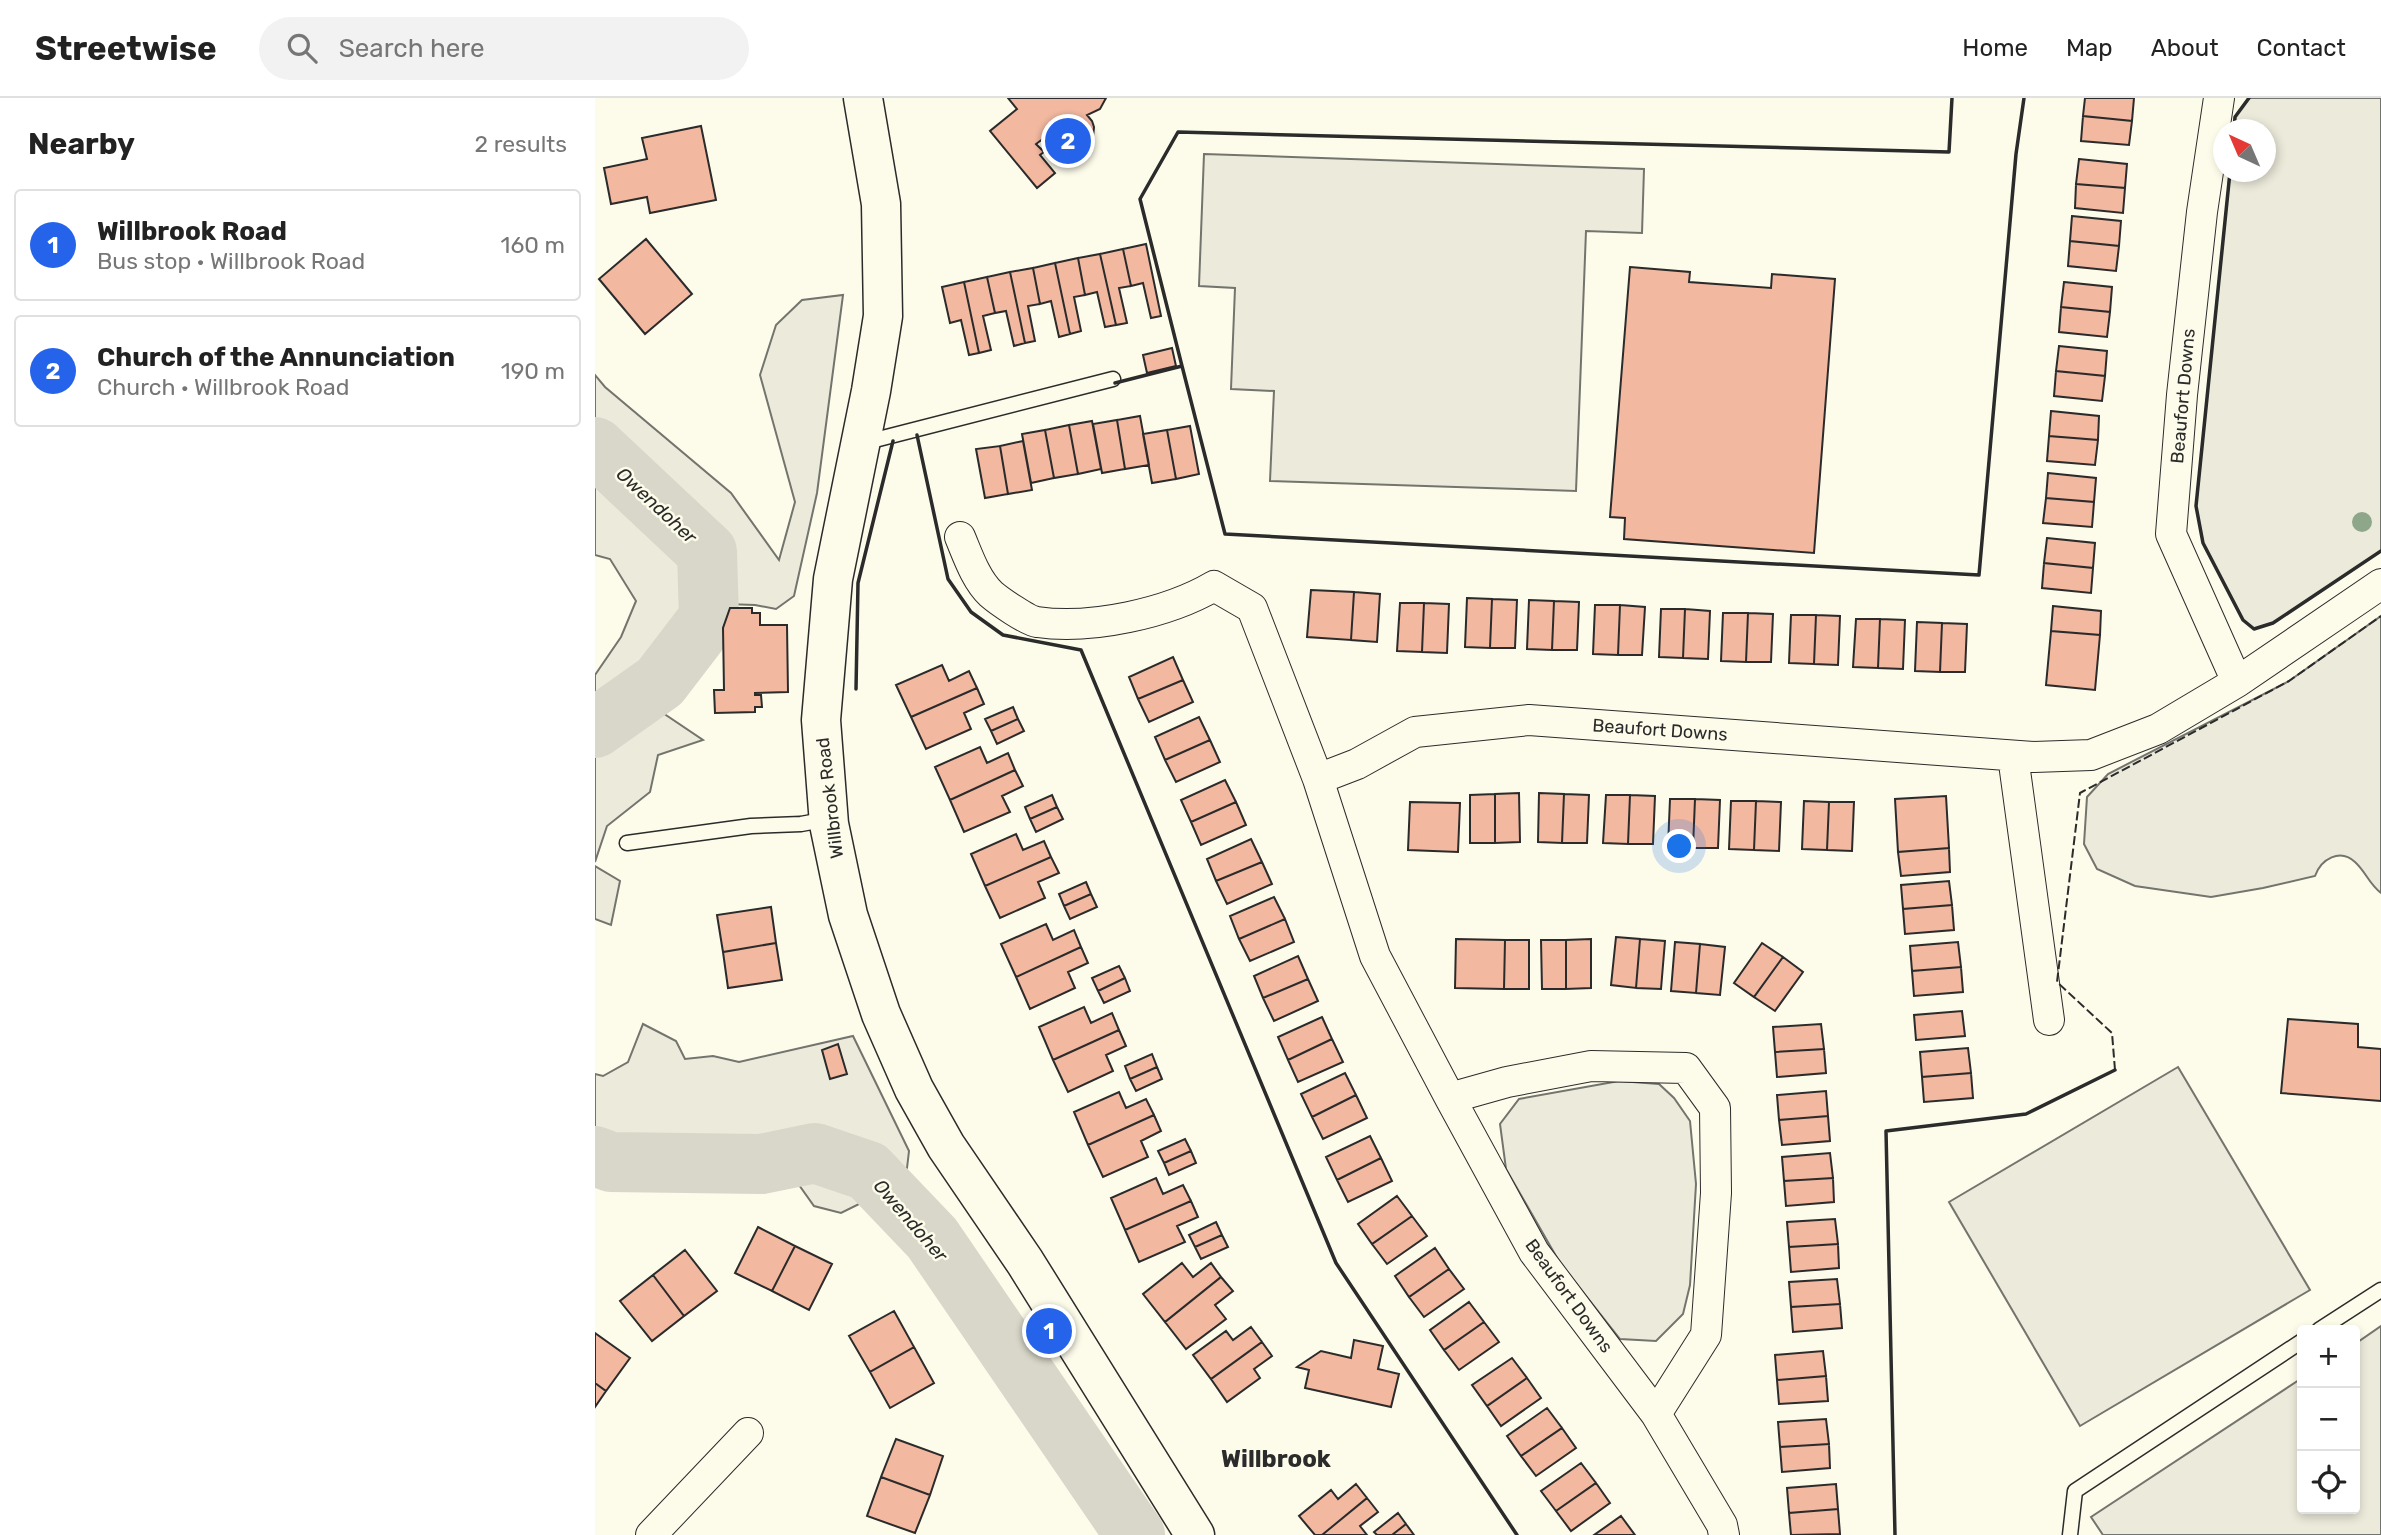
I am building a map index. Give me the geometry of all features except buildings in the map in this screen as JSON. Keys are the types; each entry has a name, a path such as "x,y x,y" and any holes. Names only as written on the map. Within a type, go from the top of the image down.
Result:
{"main road":[{"name":"Willbrook Road","path":"863,98 881,204 883,316 861,444 833,579 821,720 829,819 848,915 881,1014 914,1089 946,1146 1025,1262 1188,1532"}],"street":[{"name":"Beaufort Downs","path":"2219,98 2202,212 2183,382 2171,534 2237,682"},
{"name":"Beaufort Downs","path":"960,537 973,567 991,593 1034,622 1075,623 1140,616 1199,595 1214,586 1252,608 1318,779 1375,956 1534,1252 1656,1414 1722,1525 1724,1535"},
{"name":"Beaufort Downs","path":"1318,779 1357,764 1415,732 1529,720 2013,756 2091,755 2158,729 2237,682 2381,584"},
{"path":"2013,756 2049,1020"},
{"path":"1450,1098 1507,1082 1591,1066 1686,1068 1715,1108 1716,1193 1706,1335 1656,1414"},
{"path":"651,1535 748,1433"}],"lane":[{"path":"861,444 1113,379"},
{"path":"627,843 751,826 800,824 829,819"},
{"path":"2327,1325 2381,1290"},
{"path":"2070,1535 2075,1491 2297,1344"}],"shaded area":[{"path":"2249,98 2381,98 2381,551 2273,623 2254,629 2243,620 2203,543 2196,506 2229,182 2276,182 2276,119 2235,117"},
{"path":"1204,154 1644,169 1642,233 1586,231 1576,491 1270,481 1274,391 1231,389 1235,288 1199,286"},
{"path":"843,295 817,493 794,596 776,609 726,604 719,632 687,666 657,709 703,740 658,755 650,792 607,826 595,862 595,675 621,637 636,601 610,559 595,555 595,375 605,387 731,493 779,560 795,502 760,375 776,325 802,300"},
{"path":"2381,616 2381,893 2355,862 2343,856 2326,860 2315,876 2211,897 2135,886 2097,869 2084,844 2087,797 2108,774 2289,681"},
{"path":"595,866 620,881 611,925 595,919"},
{"path":"643,1024 676,1041 685,1059 713,1056 739,1062 853,1036 909,1151 907,1168 900,1180 879,1156 844,1159 865,1187 888,1199 859,1204 841,1213 814,1206 799,1185 768,1167 639,1186 595,1179 595,1074 603,1076 628,1062"},
{"path":"2178,1067 2310,1290 2080,1426 1949,1202"},
{"path":"1619,1081 1659,1084 1674,1098 1690,1121 1696,1184 1690,1285 1683,1314 1656,1341 1620,1339 1560,1263 1506,1169 1500,1124 1519,1099"},
{"path":"2381,1326 2381,1535 2103,1535 2091,1517 2297,1381 2297,1514 2360,1514 2360,1341"}],"waterway":[{"name":"Owendoher","path":"595,447 707,552 709,618 660,682 595,728"},
{"name":"Owendoher","path":"595,1156 611,1162 761,1164 815,1153 868,1171 932,1238 1135,1535"}],"fence":[{"path":"2115,1070 2112,1033 2057,982 2080,793 2289,681 2381,616"}],"wall":[{"path":"1182,366 1140,199 1178,132 1949,152 1952,98"},
{"path":"1115,383 1182,366 1225,534 1979,575 2016,154 2024,98"},
{"path":"2235,119 2249,98"},
{"path":"2229,182 2196,506 2203,543 2243,620 2254,629 2273,623 2381,551"},
{"path":"917,435 948,579 971,612 1003,635 1081,650 1336,1263 1517,1535"},
{"path":"856,689 858,583 893,441"},
{"path":"1895,1535 1886,1131 2026,1114 2115,1070"}],"place":[{"name":"Church of the Annunciation","path":"1068,141"},
{"name":"Willbrook Road","path":"1049,1331"}],"district":[{"name":"Willbrook","path":"1276,1459"}]}
